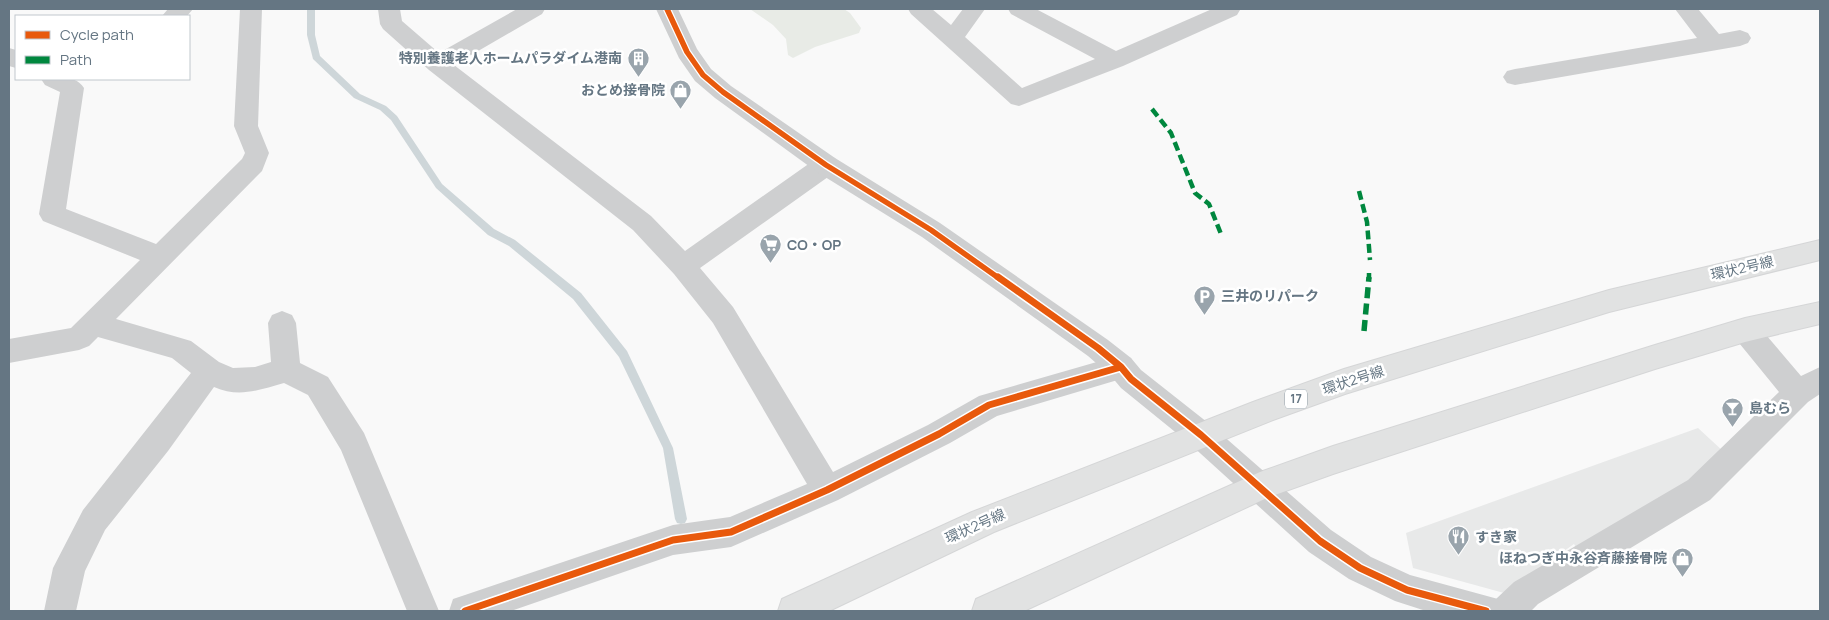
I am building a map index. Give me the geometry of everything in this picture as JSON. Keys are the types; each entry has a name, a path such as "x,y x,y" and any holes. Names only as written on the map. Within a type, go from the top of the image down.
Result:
{"main road":[{"name":"環状2号線","path":"794,611 983,522 1202,435 1344,382 1481,339 1675,284 1820,250"},
{"path":"988,611 1260,486 1333,460 1655,357 1745,330 1820,313"}],"street":[{"path":"9,351 80,338 253,164 257,153 246,126 251,9"},
{"path":"389,9 391,24 438,64 642,223 683,266 723,315 827,490"},
{"path":"438,64 531,9"},
{"path":"667,9 687,52 703,75 722,92 826,165 931,230 1098,348 1131,379 1202,435 1320,542 1360,568 1407,590 1486,611"},
{"path":"918,9 1020,98 1115,60 1229,10 1227,9"},
{"path":"952,39 974,9"},
{"path":"1019,9 1115,60"},
{"path":"1686,9 1714,42"},
{"path":"1515,77 1740,38"},
{"path":"70,82 52,214 160,257"},
{"path":"683,266 826,165"},
{"path":"94,324 181,348 209,371 231,381 255,379 286,370 318,386 353,443 423,611"},
{"path":"282,324 286,370"},
{"path":"1508,611 1526,593 1699,490 1809,386 1745,330"},
{"path":"465,611 673,540 732,532 827,490 939,434 989,405 1120,367"},
{"path":"60,611 69,568 94,520 157,441 209,371"}],"shaded area":[{"path":"750,9 844,9 850,13 861,28 859,33 815,47 793,58 788,55 786,39 773,25"},
{"path":"1698,428 1724,452 1692,483 1579,553 1574,544 1504,593 1413,568 1406,533"}],"waterway":[{"path":"311,9 311,35 316,57 357,96 383,108 394,118 439,186 491,232 512,243 577,296 623,354 668,448 681,519"}],"marked path":[{"path":"1152,109 1171,133 1195,193 1209,204 1221,234"},
{"path":"1359,191 1367,222 1370,260"},
{"path":"1364,331 1369,273"}],"cycle path":[{"path":"667,9 687,52 703,75 723,92 826,165 931,230 1098,348 1121,367 1131,379 1201,435 1320,541 1360,568 1407,590 1486,611"},
{"path":"465,611 673,540 731,532 827,490 939,434 989,405 1121,367"}],"place":[{"name":"特別養護老人ホームパラダイム港南","path":"638,77"},
{"name":"おとめ接骨院","path":"681,109"},
{"name":"CO・OP","path":"771,264"},
{"name":"三井のリパーク","path":"1205,315"},
{"name":"島むら","path":"1733,427"},
{"name":"すき家","path":"1459,556"},
{"name":"ほねつぎ中永谷斉藤接骨院","path":"1683,577"}]}
